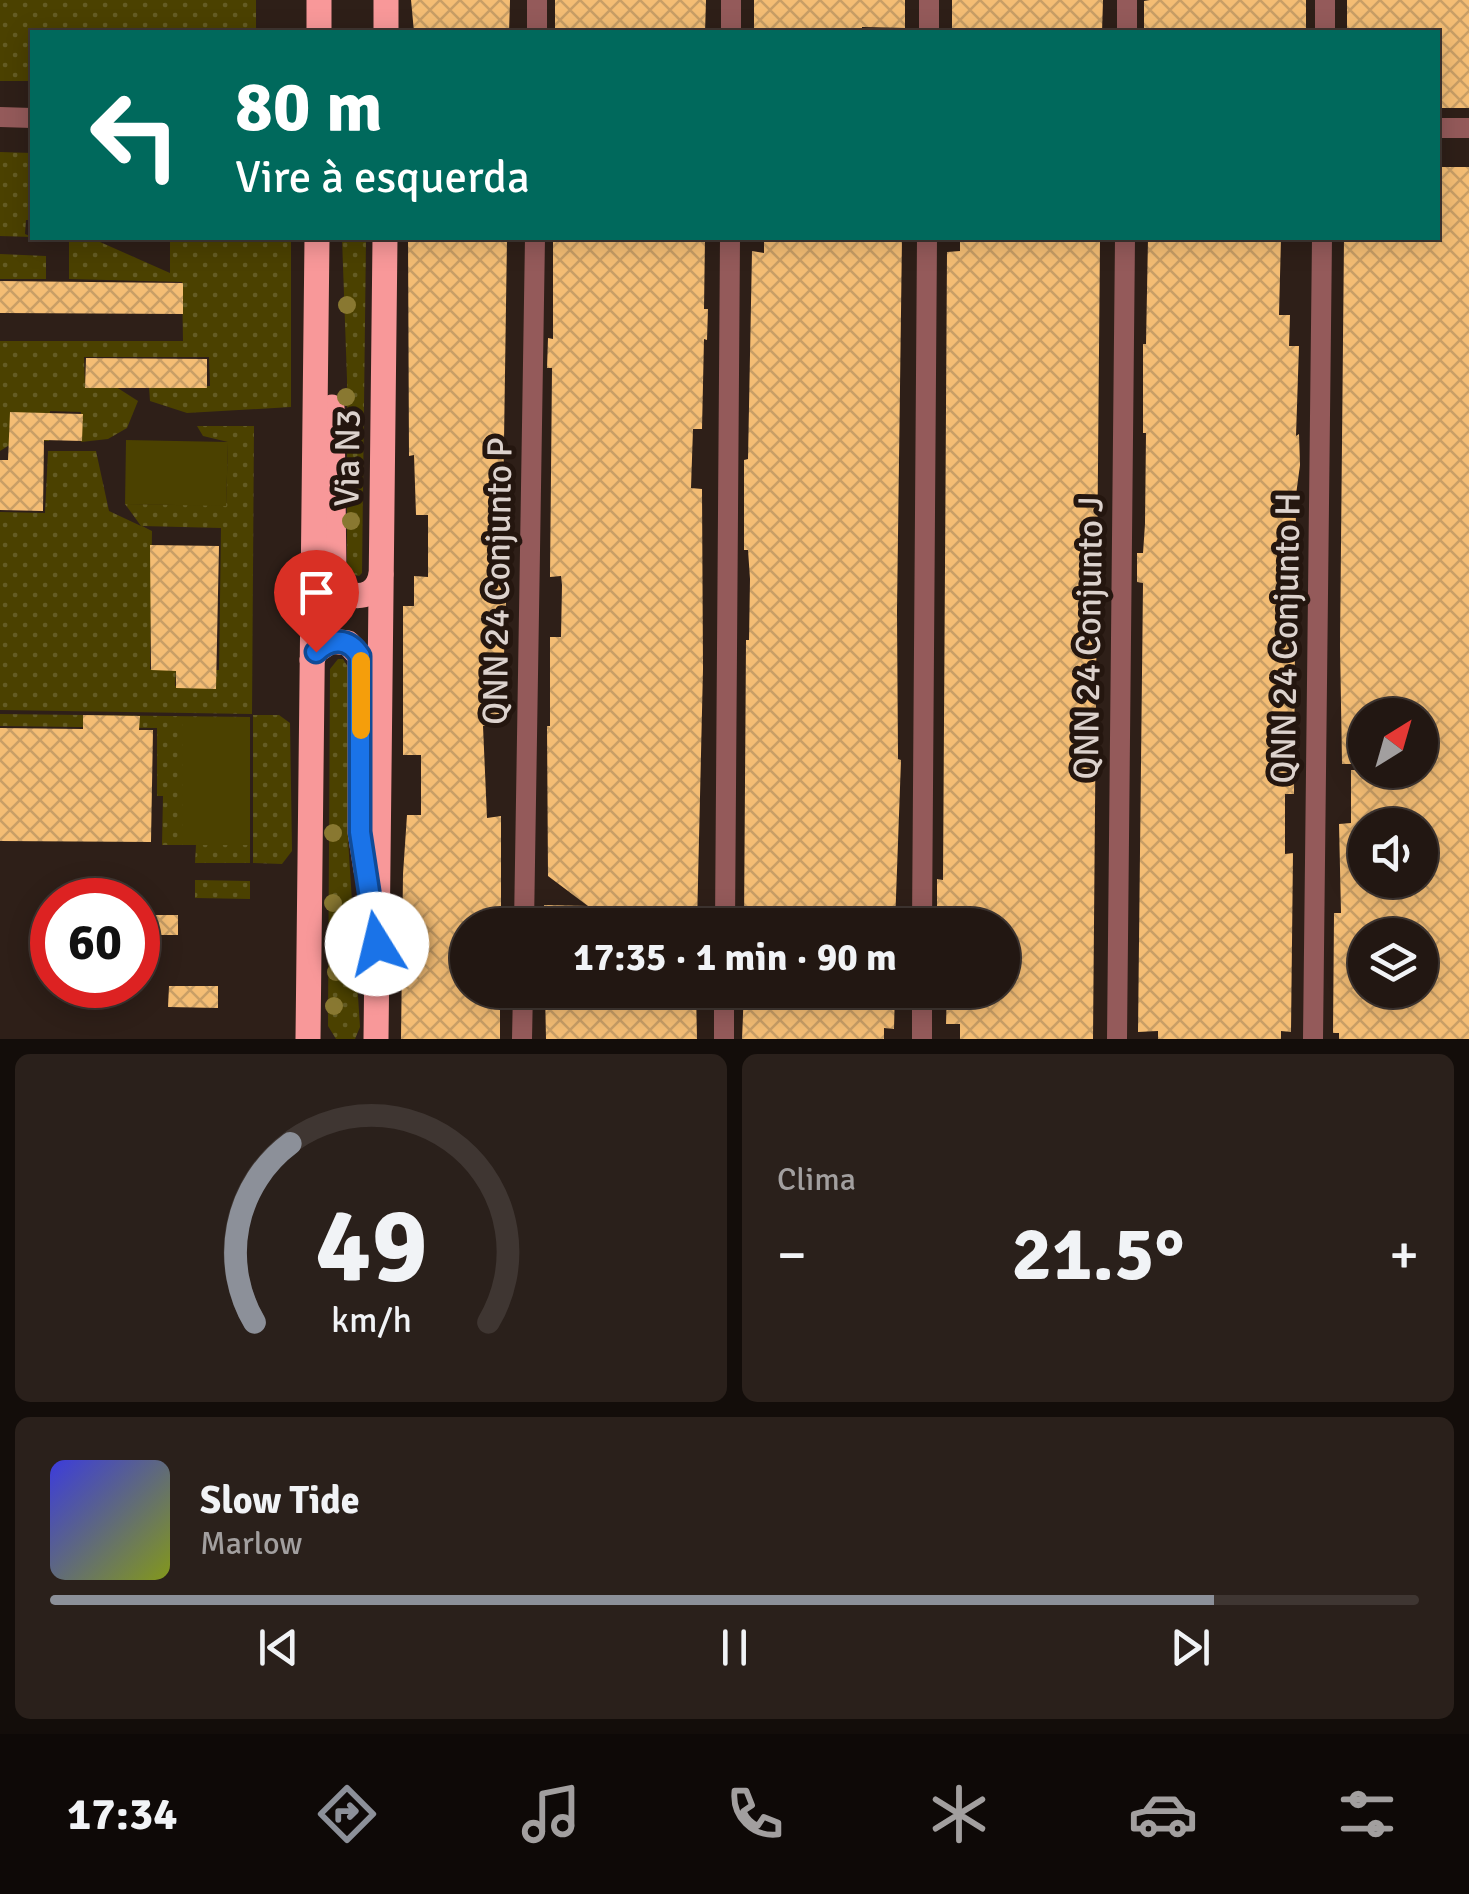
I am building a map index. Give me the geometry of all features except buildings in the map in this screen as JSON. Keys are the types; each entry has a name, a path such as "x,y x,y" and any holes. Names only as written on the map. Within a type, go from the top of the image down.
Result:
{"main road":[{"path":"318,30 319,0"},
{"path":"386,0 386,30"},
{"name":"Via N3","path":"308,1039 317,240"},
{"name":"Via N3","path":"376,1039 385,240"},
{"path":"316,298 332,408 334,576 336,584 347,594 362,596 376,588 381,574"},
{"path":"312,660 331,641 348,643 360,656 360,832 377,944"}],"street":[{"path":"537,0 537,30"},
{"path":"731,30 732,0"},
{"path":"929,0 929,30"},
{"path":"1126,30 1127,0"},
{"path":"1324,30 1325,0"},
{"path":"0,117 30,118"},
{"path":"1440,128 1469,128"},
{"name":"QNN 24 Conjunto P","path":"524,908 535,240"},
{"path":"724,908 730,240"},
{"path":"922,908 927,240"},
{"name":"QNN 24 Conjunto J","path":"1117,1039 1125,240"},
{"name":"QNN 24 Conjunto H","path":"1312,1039 1322,240"},
{"path":"522,1039 523,1008"},
{"path":"724,1008 724,1039"},
{"path":"922,1008 922,1039"}],"shaded area":[{"path":"0,0 256,0 256,30 30,30 30,81 0,81"},
{"path":"0,152 30,153 30,220 26,220 25,234 30,237 0,236"},
{"path":"69,240 99,240 170,273 170,240 291,240 291,407 187,413 150,401 149,387 210,386 209,357 84,357 85,386 113,385 138,401 127,428 108,439 81,442 81,412 50,411 49,441 16,441 0,451 0,341 183,341 182,282 69,279"},
{"path":"342,240 366,240 359,576 351,574 347,565"},
{"path":"0,254 46,256 46,279 0,279"},
{"path":"197,426 254,426 252,714 0,710 0,512 45,513 48,451 96,451 109,511 141,526 125,504 226,505 228,442 203,436","holes":["142,526 221,528 219,670 188,670 188,686 175,686 176,670 150,669 152,531"]},
{"path":"126,440 228,442 226,506 125,504"},
{"path":"338,659 343,659 348,667 348,839 360,1027 355,1039 336,1039 328,1026 330,669"},
{"path":"0,714 250,718 183,718 183,845 162,845 163,796 157,796 157,728 0,726"},
{"path":"253,715 279,715 290,723 292,851 282,864 253,863"},
{"path":"183,718 250,718 250,845 183,845"},
{"path":"196,845 250,845 250,863 195,863"},
{"path":"195,880 250,881 250,899 195,898"}],"slow traffic":[{"path":"361,661 361,730"}],"route":[{"path":"316,652 331,641 348,643 355,648 362,665 360,832 377,944"}]}
